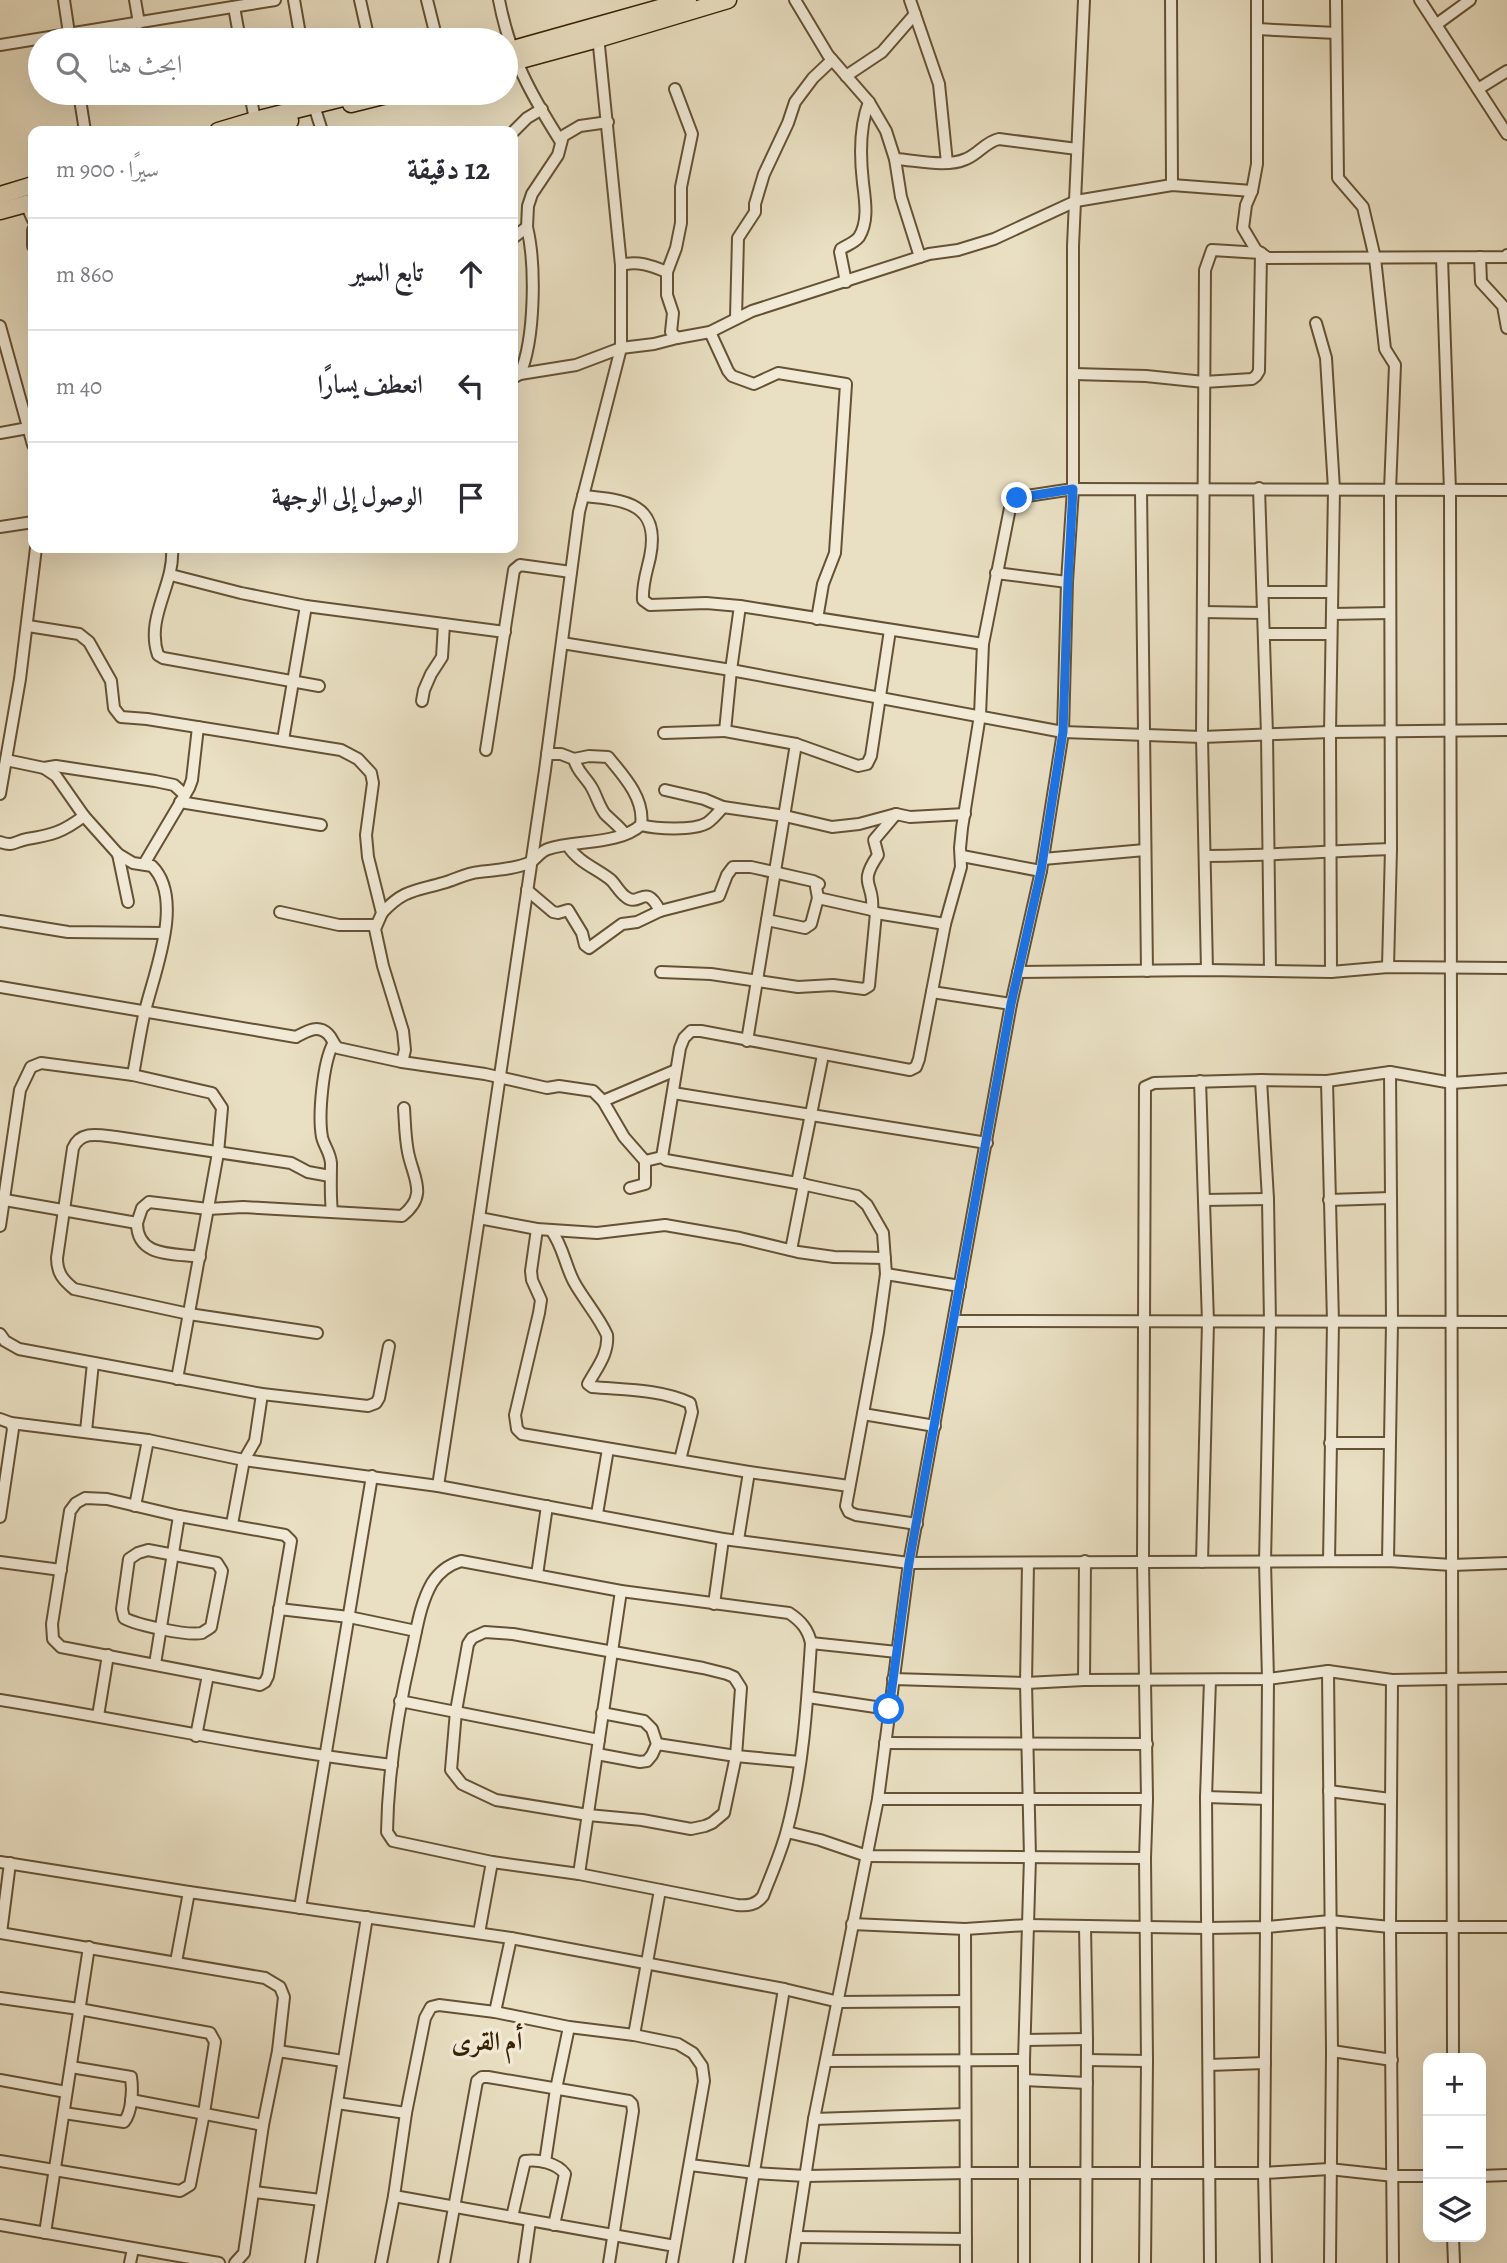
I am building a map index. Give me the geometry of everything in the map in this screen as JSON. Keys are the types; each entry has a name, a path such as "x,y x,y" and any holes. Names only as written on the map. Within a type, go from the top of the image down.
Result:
{"highway":[{"path":"518,54 693,3 728,0"},
{"path":"257,126 310,105"},
{"path":"0,195 28,187"},
{"path":"0,211 28,203"}],"street":[{"path":"64,0 69,28"},
{"path":"135,0 139,23"},
{"path":"196,0 198,13"},
{"path":"114,28 275,0"},
{"path":"294,0 299,28"},
{"path":"359,0 366,28"},
{"path":"427,0 434,28"},
{"path":"499,0 504,28"},
{"path":"795,0 832,60 869,103 886,131 895,159 901,197 920,257"},
{"path":"910,0 939,84 947,163"},
{"path":"792,2263 814,2119 878,1799 909,1563 1011,1004 1041,871 1063,732 1073,489 1073,246 1084,0"},
{"path":"1171,0 1172,185"},
{"path":"1257,0 1257,164 1243,228 1256,250 1268,258 1442,258 1507,255"},
{"path":"1336,0 1338,178 1363,207 1375,258 1385,349 1395,365 1390,490 1391,849 1388,967"},
{"path":"1420,0 1507,134"},
{"path":"1437,24 1458,4 1471,0"},
{"path":"234,7 238,28"},
{"path":"846,76 882,52 915,14"},
{"path":"1257,29 1336,33"},
{"path":"438,1486 480,1219 583,496 621,348 621,265 597,32"},
{"path":"0,45 28,42"},
{"path":"736,318 738,238 755,212 764,174 784,134 795,102 832,60"},
{"path":"518,70 561,142"},
{"path":"1478,89 1507,71"},
{"path":"675,89 692,134 681,187 681,223 667,272 667,295 673,320 671,332 677,338"},
{"path":"846,282 840,252 859,236 866,206 862,129 869,103"},
{"path":"81,105 84,126"},
{"path":"253,105 257,126"},
{"path":"313,105 320,126"},
{"path":"518,127 527,118 542,110"},
{"path":"518,373 527,358 531,323 531,267 527,227 528,206 532,194 558,155 563,136 574,128 608,122"},
{"path":"895,159 958,162 969,158 987,143 999,139 1077,149"},
{"path":"518,376 576,365 621,348 710,332 752,311 920,257 958,250 994,239 1076,201 1172,185 1252,191"},
{"path":"518,235 527,227"},
{"path":"1206,970 1202,737 1205,270 1212,250 1261,253"},
{"path":"1074,374 1146,376 1204,382 1251,379 1256,376 1259,370 1261,253"},
{"path":"1480,257 1481,282 1503,306 1507,328"},
{"path":"1442,258 1450,491 1453,2053"},
{"path":"621,265 629,262 644,264 667,272"},
{"path":"1316,323 1326,358 1334,489 1330,732 1331,972"},
{"path":"0,326 28,424"},
{"path":"710,332 732,376 754,384 778,373 846,384 835,552 823,584 817,619"},
{"path":"0,433 28,428"},
{"path":"1259,488 1268,734 1270,971"},
{"path":"662,1157 680,1048 691,1031 910,1070 916,1067 945,924 961,867 960,848 980,715 983,644 1011,503 1027,496 1073,489 1507,490"},
{"path":"1141,490 1147,971"},
{"path":"583,496 616,499 643,512 649,519 651,554 643,586 643,600 650,604 706,603 740,606 983,644"},
{"path":"0,527 28,523"},
{"path":"0,794 27,626 35,553"},
{"path":"172,553 171,575 158,609 154,632 158,654 163,658 319,686"},
{"path":"486,750 514,570 520,565 571,572"},
{"path":"996,573 1068,582"},
{"path":"171,575 306,606 505,632"},
{"path":"1263,592 1332,592"},
{"path":"283,740 306,606"},
{"path":"726,731 740,606"},
{"path":"1203,612 1263,613"},
{"path":"1332,614 1391,613"},
{"path":"422,701 431,674 442,657 444,624"},
{"path":"27,626 79,634 89,642 111,681 114,708 121,717 341,750 358,759 371,773 373,783 366,835 368,857 382,913"},
{"path":"664,733 726,731 796,744 847,764 867,764 871,756 890,630"},
{"path":"1264,634 1331,634"},
{"path":"562,643 731,670 1063,732 1202,737 1507,730"},
{"path":"144,864 192,780 198,727"},
{"path":"747,1041 796,744"},
{"path":"402,1062 405,1050 404,1031 376,940 376,925 382,913 403,894 416,888 444,883 466,874 489,872 531,862 548,849 625,834 635,831 641,825 642,816 635,794 608,757 589,756 574,759 561,754 547,754"},
{"path":"574,759 576,768 592,788 601,809 625,834"},
{"path":"6,760 44,768 56,766 155,781 174,785 183,799 321,825"},
{"path":"44,768 56,776 84,816 118,854 133,863 152,866 162,878 166,904 164,933 133,1075"},
{"path":"665,790 704,799 723,807 785,816 832,827 859,824 896,814 910,817 965,814"},
{"path":"641,825 654,828 694,828 707,823 723,807"},
{"path":"662,972 711,974 799,987 833,985 864,989 869,986 874,897 867,885 868,872 878,855 874,840 896,814"},
{"path":"0,842 15,844 46,836 69,827 84,816"},
{"path":"568,846 584,864 612,881 626,897 653,897 660,911"},
{"path":"1206,856 1269,856 1331,850 1391,849"},
{"path":"1043,859 1145,850"},
{"path":"118,854 128,902"},
{"path":"962,856 1041,871"},
{"path":"527,890 555,913 568,910 589,948 622,924 637,922 660,911 719,896 733,867 751,867 819,884 816,887 818,898 811,924 805,928 767,920"},
{"path":"818,898 874,912 945,924"},
{"path":"280,912 339,925 376,925"},
{"path":"0,921 68,932 164,933"},
{"path":"1018,972 1331,972 1388,967 1507,968"},
{"path":"0,987 296,1037 313,1029 320,1029 330,1035 333,1044 338,1048 402,1062 459,1069 547,1088 559,1086 588,1089 603,1101 624,1137 645,1161 645,1184 630,1188"},
{"path":"932,992 1011,1004"},
{"path":"332,1212 330,1153 323,1142 320,1118 321,1099 333,1044"},
{"path":"791,1251 823,1055"},
{"path":"0,1226 20,1090 31,1066 41,1063 133,1075 212,1093 222,1108 218,1153 177,1379"},
{"path":"603,1101 676,1070"},
{"path":"1388,1561 1392,1322 1390,1072"},
{"path":"1145,2263 1145,1087 1154,1083 1200,1081 1327,1081 1390,1072 1452,1083 1507,1080"},
{"path":"1261,1080 1268,1199 1270,1323 1265,1562 1268,1679 1264,2173 1266,2263"},
{"path":"1200,1081 1208,1322 1202,1562"},
{"path":"1327,1081 1333,1322 1329,1561"},
{"path":"673,1093 986,1143"},
{"path":"200,1257 154,1251 145,1247 139,1238 137,1223 142,1208 149,1202 208,1209 243,1207 402,1216 414,1206 417,1189 415,1172 408,1154 404,1108"},
{"path":"0,1133 14,1135"},
{"path":"317,1333 189,1314 74,1289 62,1279 57,1267 73,1148 76,1141 83,1136 104,1136 291,1163 308,1172 330,1176"},
{"path":"645,1161 662,1157 666,1160 801,1183 858,1196 863,1200 883,1233 886,1274 846,1506 849,1512 868,1517 917,1524"},
{"path":"1329,1200 1391,1198"},
{"path":"1204,1200 1268,1199"},
{"path":"5,1200 137,1223"},
{"path":"480,1219 537,1229 597,1233 665,1226 740,1238 791,1251 834,1257 886,1258"},
{"path":"537,1229 531,1271 541,1300 515,1415 517,1429 522,1434 608,1450 849,1486"},
{"path":"551,1230 562,1249 566,1266 576,1286 607,1335 608,1342 602,1360 588,1384 592,1387 643,1391 679,1398 690,1403 692,1412 680,1460"},
{"path":"886,1274 960,1286"},
{"path":"954,1321 1507,1322"},
{"path":"0,1334 19,1349 262,1394 368,1406 376,1403 379,1398 389,1346"},
{"path":"86,1431 93,1363"},
{"path":"232,1524 244,1460 255,1441 262,1394"},
{"path":"863,1414 935,1426"},
{"path":"6,1421 148,1440 244,1460 438,1486 723,1539 909,1563 1507,1563"},
{"path":"0,1517 13,1430 6,1421"},
{"path":"135,1506 148,1440"},
{"path":"1330,1443 1390,1443"},
{"path":"597,1514 608,1450"},
{"path":"738,1540 749,1472"},
{"path":"300,1908 372,1476"},
{"path":"85,1498 107,1499 135,1506 285,1535 290,1541 265,1682 260,1685 61,1647 53,1639 52,1624 70,1511 76,1503 85,1498"},
{"path":"537,1575 547,1506"},
{"path":"155,1664 179,1516"},
{"path":"714,1604 723,1539"},
{"path":"148,1550 217,1563 222,1571 211,1627 202,1633 161,1628 124,1618 122,1609 129,1559 148,1550"},
{"path":"461,1561 537,1575 621,1591 789,1613 799,1619 806,1628 811,1643 800,1762 787,1832 763,1896 758,1902 746,1906 737,1905 579,1874 492,1862 393,1841 387,1832 400,1701 423,1604 433,1583 449,1565 461,1561"},
{"path":"0,1562 61,1570"},
{"path":"1084,1680 1085,1562"},
{"path":"1024,2263 1024,2060 1030,1857 1026,1683 1028,1563"},
{"path":"579,1874 621,1591"},
{"path":"279,1609 349,1617 416,1631"},
{"path":"478,1634 513,1634 613,1653 703,1668 734,1677 741,1688 736,1756 724,1813 712,1823 691,1829 496,1800 462,1784 451,1770 456,1711 468,1644 478,1634"},
{"path":"811,1643 897,1652"},
{"path":"98,1716 108,1655"},
{"path":"1328,1671 1332,2051 1329,2263"},
{"path":"893,1679 1026,1683 1268,1679 1328,1671 1392,1680 1507,1678"},
{"path":"196,1736 208,1675"},
{"path":"1210,1680 1206,1797 1210,2263"},
{"path":"1392,1680 1390,1927 1393,2263"},
{"path":"808,1697 889,1709"},
{"path":"0,1700 196,1736 392,1765"},
{"path":"400,1701 599,1740"},
{"path":"597,1754 647,1761 657,1744 652,1729 645,1721 602,1713"},
{"path":"885,1743 1147,1744"},
{"path":"657,1744 800,1762"},
{"path":"1329,1791 1390,1799"},
{"path":"1206,1797 1267,1799"},
{"path":"878,1799 1147,1798"},
{"path":"787,1832 867,1856 1145,1858"},
{"path":"235,2263 244,2253 278,2051 284,1997 280,1987 265,1978 0,1933 5,1862 189,1892 511,1938 784,1989 839,2002 965,2001"},
{"path":"479,1933 492,1862"},
{"path":"634,2035 660,1890"},
{"path":"176,1962 189,1892"},
{"path":"312,2263 367,1917"},
{"path":"852,1924 965,1929 1027,1926 1208,1928 1267,1927 1330,1921 1390,1927 1507,1927"},
{"path":"1085,1926 1086,2263"},
{"path":"965,1929 966,2263"},
{"path":"495,2012 511,1938"},
{"path":"45,2233 89,1947"},
{"path":"739,2263 784,1989"},
{"path":"0,1998 79,2009 210,2033 215,2042 190,2185 186,2189 180,2191 0,2161"},
{"path":"381,2263 425,2018 431,2007 439,2005 634,2035 678,2044 693,2053 704,2069 704,2081 672,2263"},
{"path":"545,2162 569,2027"},
{"path":"1025,2040 1087,2039"},
{"path":"278,2051 343,2061"},
{"path":"1332,2051 1392,2060"},
{"path":"826,2061 1024,2060"},
{"path":"1087,2060 1147,2061"},
{"path":"1209,2065 1265,2063"},
{"path":"64,2113 124,2122 128,2117 131,2100 131,2077 71,2067"},
{"path":"444,2263 477,2081 482,2077 629,2101 632,2104 609,2263"},
{"path":"0,2080 66,2092"},
{"path":"1024,2081 1087,2083"},
{"path":"131,2100 264,2124"},
{"path":"337,2103 406,2113"},
{"path":"814,2119 965,2114"},
{"path":"512,2217 525,2161 545,2162 558,2167 565,2174 554,2225"},
{"path":"690,2165 806,2176 1264,2173 1329,2169 1394,2176 1423,2176"},
{"path":"1486,2176 1507,2175"},
{"path":"254,2192 321,2200"},
{"path":"394,2196 675,2246"},
{"path":"524,2263 530,2221"},
{"path":"0,2225 219,2263"},
{"path":"796,2237 966,2239"},
{"path":"1453,2242 1454,2263"},
{"path":"130,2263 133,2249"}],"district":[{"name":"أم القرى","path":"487,2041"}],"route":[{"path":"889,1709 909,1563 1011,1004 1041,871 1063,732 1073,489 1017,498"}]}
